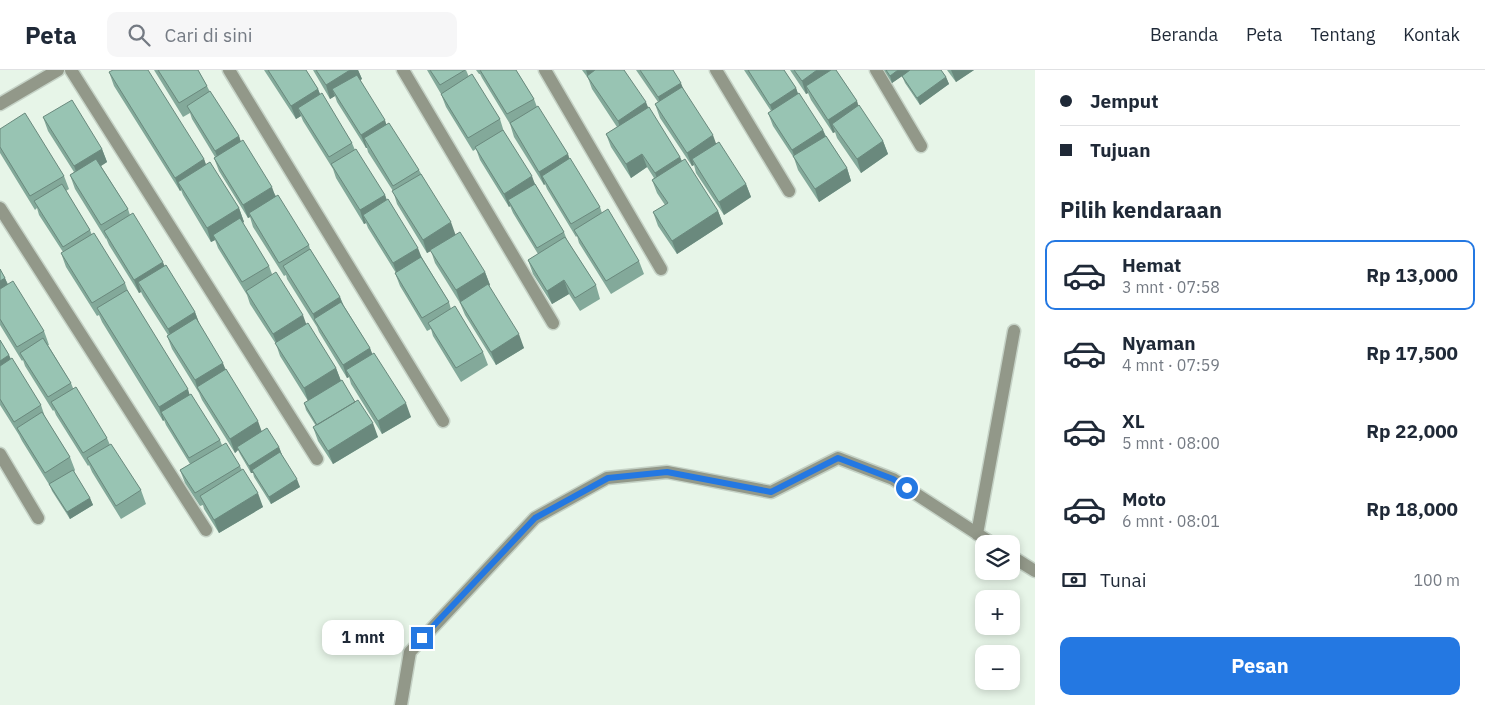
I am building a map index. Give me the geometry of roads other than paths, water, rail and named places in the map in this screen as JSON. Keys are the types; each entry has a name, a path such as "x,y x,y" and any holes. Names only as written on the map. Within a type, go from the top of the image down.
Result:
{"street":[{"path":"0,104 58,70"},
{"path":"71,70 317,459"},
{"path":"229,70 443,421"},
{"path":"402,70 553,323"},
{"path":"545,70 661,269"},
{"path":"716,70 789,191"},
{"path":"876,70 921,146"},
{"path":"0,208 206,530"},
{"path":"401,705 410,652 535,518 608,478 667,472 771,492 838,458 893,479 977,534 1014,331"},
{"path":"0,454 38,518"},
{"path":"1020,562 1035,571"}]}
